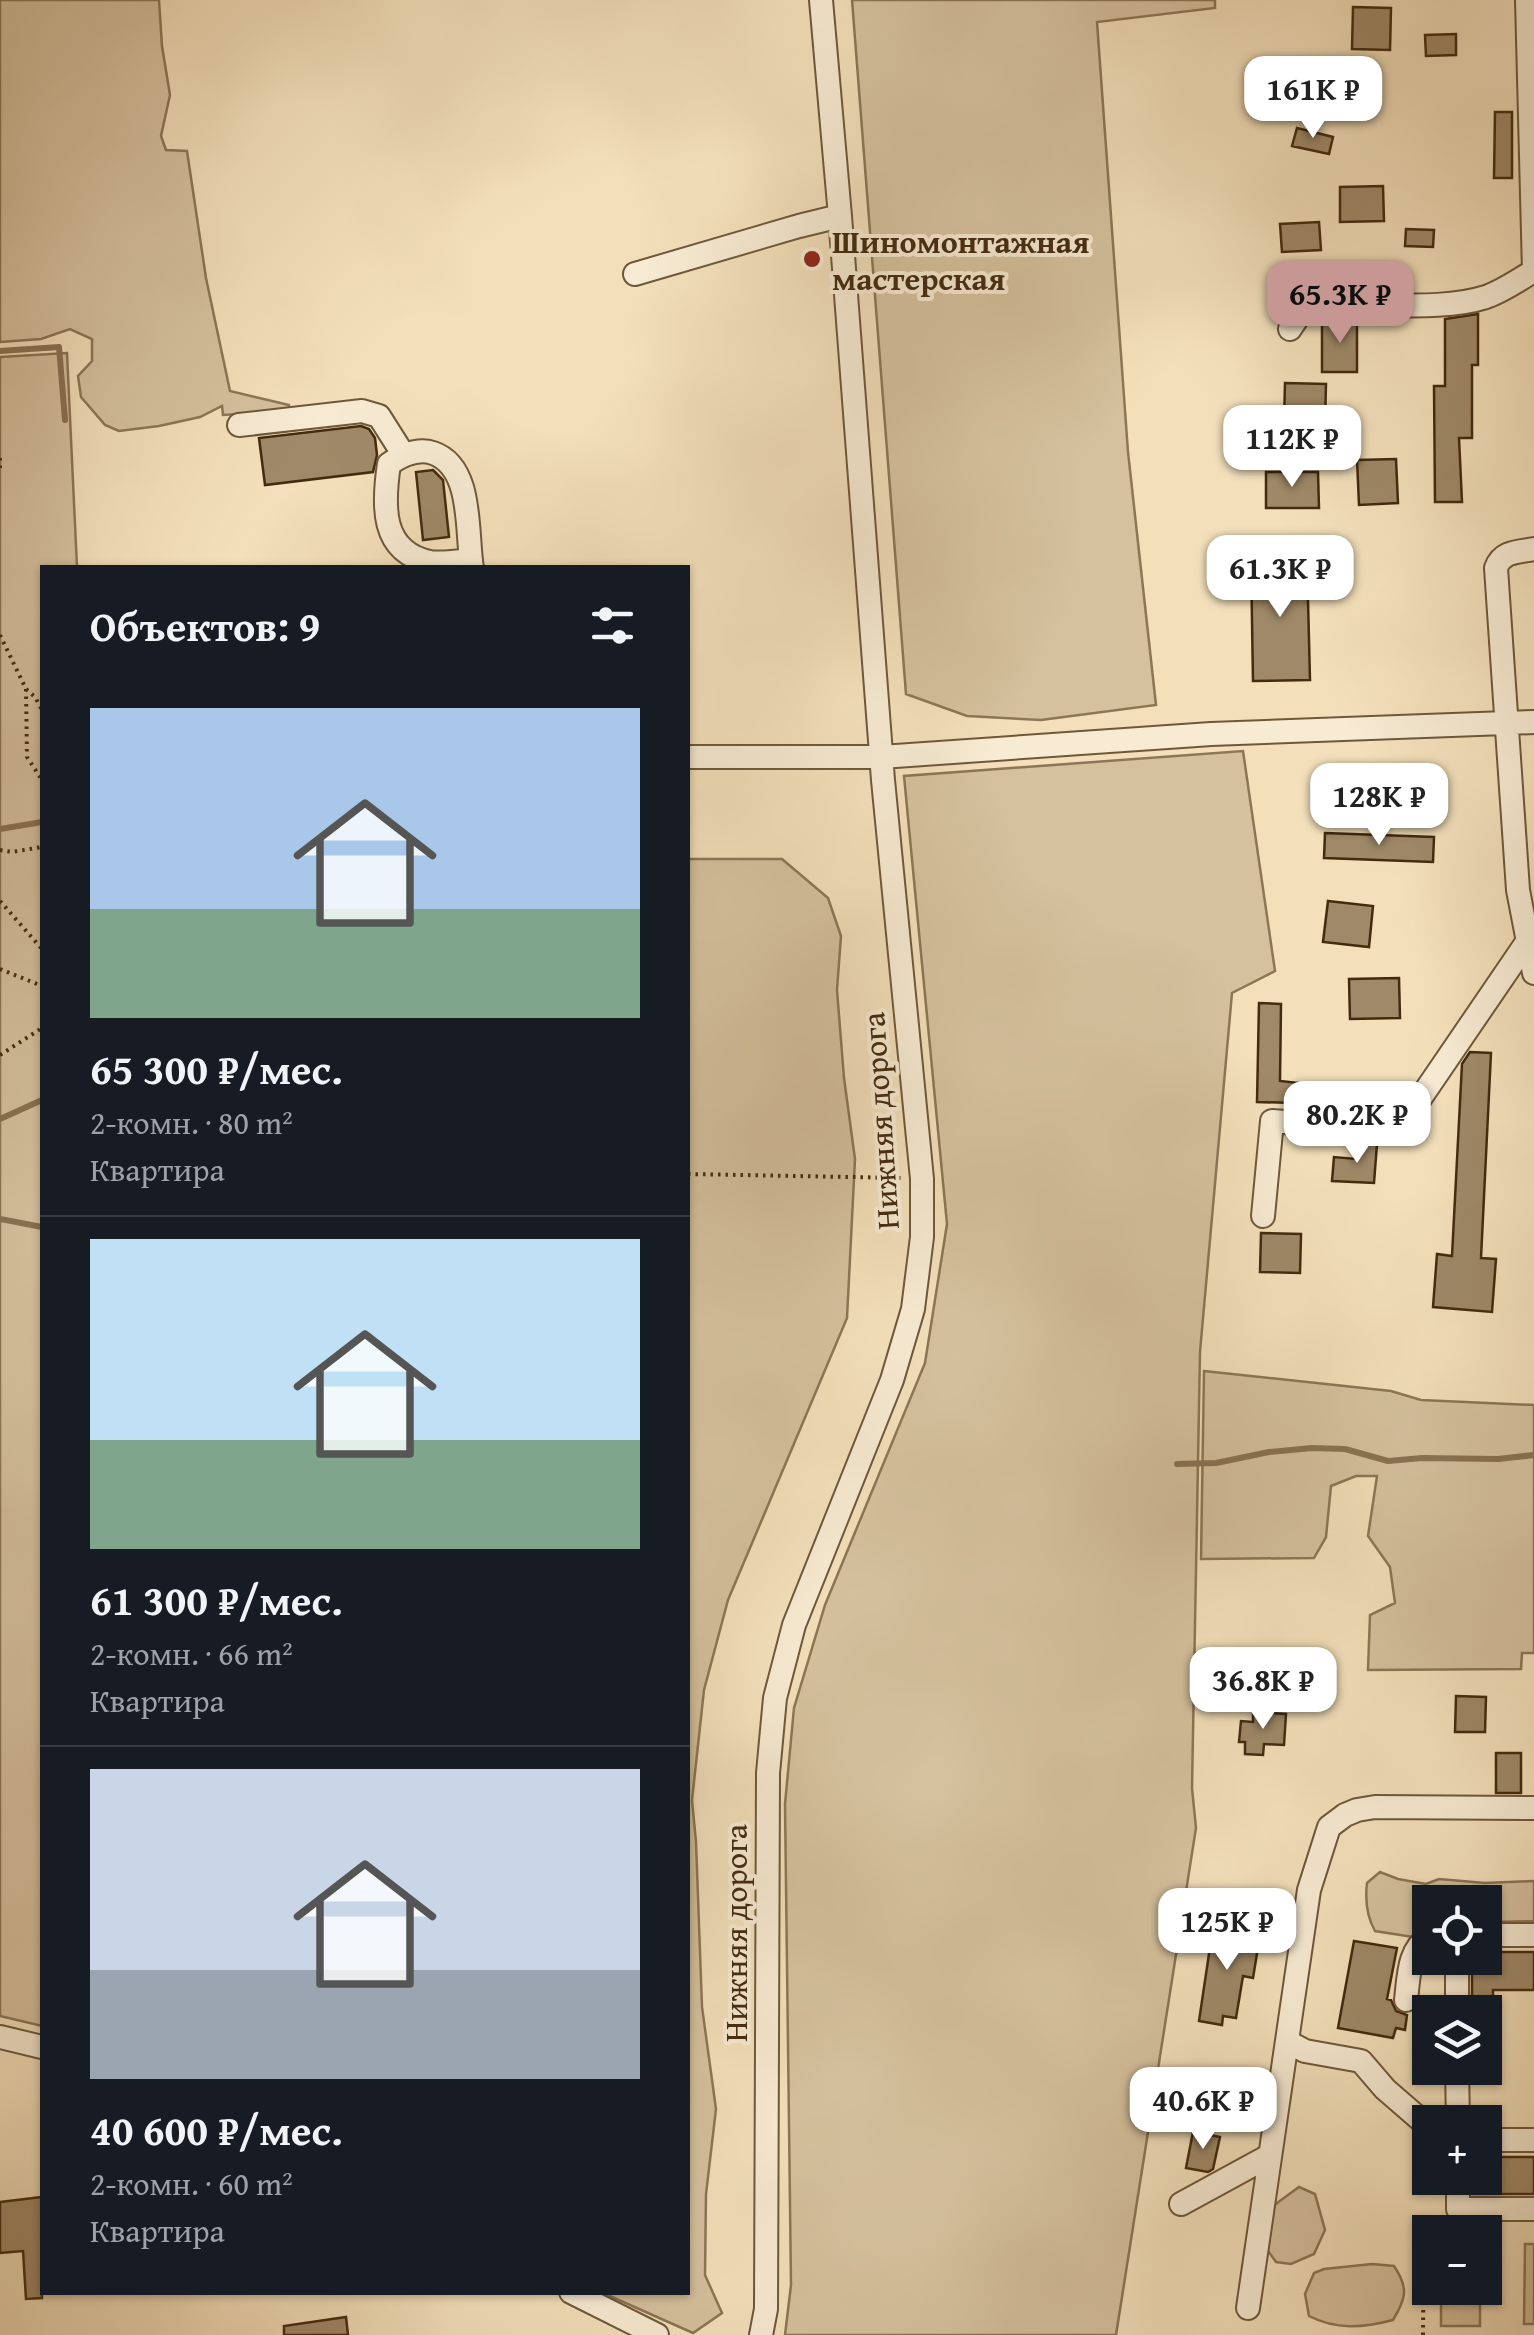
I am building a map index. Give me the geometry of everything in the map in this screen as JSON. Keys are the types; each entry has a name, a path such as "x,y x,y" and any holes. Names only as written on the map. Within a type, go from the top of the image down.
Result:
{"street":[{"name":"Нижняя дорога","path":"761,2335 766,2309 768,1773 775,1698 794,1625 892,1380 913,1308 922,1237 922,1179 881,757 821,0"},
{"path":"1290,329 1300,314 1315,306 1456,303 1485,298 1534,271 1527,0"},
{"path":"635,274 840,216"},
{"path":"238,425 362,410 379,416 404,454"},
{"path":"428,451 443,457 456,472 466,502 471,564 432,562 401,550 390,534 385,490 389,464 404,454 428,451"},
{"path":"1534,550 1508,554 1499,559 1496,568 1518,890 1534,973"},
{"path":"690,757 881,757 1212,734 1534,722"},
{"path":"1264,1216 1272,1120 1398,1131 1531,942"},
{"path":"1248,2308 1308,1890 1329,1828 1345,1815 1376,1806 1534,1808"},
{"path":"1502,1934 1534,1935"},
{"path":"1406,2000 1412,1954"},
{"path":"0,2037 40,2047"},
{"path":"1288,2042 1305,2050 1361,2061 1384,2089 1412,2113"},
{"path":"1502,2140 1534,2140"},
{"path":"1181,2204 1269,2156"},
{"path":"1458,2195 1458,2208 1534,2209"},
{"path":"577,2295 657,2335"}],"path":[{"path":"0,458 0,469"},
{"path":"0,636 1,645 26,689 40,706"},
{"path":"26,689 27,757 40,777"},
{"path":"0,850 40,847"},
{"path":"0,902 40,948"},
{"path":"0,969 40,985"},
{"path":"0,1054 40,1029"},
{"path":"690,1174 912,1178"},
{"path":"1424,2305 1424,2335"}],"shaded area":[{"path":"0,0 159,0 170,95 161,136 166,150 187,151 206,278 230,391 289,405 289,411 223,415 222,406 200,417 119,431 105,425 81,397 78,376 92,361 92,339 70,329 41,339 0,342"},
{"path":"852,0 1215,0 1215,8 1097,22 1128,452 1156,705 1041,720 967,716 906,694"},
{"path":"67,353 77,565 40,565 40,2026 0,2016 0,357"},
{"path":"1243,751 1275,971 1232,993 1200,1352 1192,1788 1196,1828 1116,2335 785,2335 791,2285 785,1804 794,1708 825,1605 925,1363 947,1224 904,776"},
{"path":"690,859 782,859 828,898 841,936 837,990 855,1159 847,1318 728,1600 704,1690 692,1800 702,2007 716,2109 706,2194 705,2275 722,2313 693,2333 608,2295 690,2295"},
{"path":"1204,1371 1391,1391 1421,1400 1534,1405 1534,1653 1522,1653 1521,1669 1368,1670 1370,1615 1395,1603 1390,1567 1368,1536 1377,1476 1356,1476 1331,1486 1326,1537 1314,1558 1201,1559"},
{"path":"1380,1872 1426,1884 1439,1879 1485,1883 1534,1881 1534,1921 1502,1922 1502,1885 1412,1885 1412,1937 1375,1931 1366,1901 1367,1883"},
{"path":"1299,2187 1315,2194 1325,2230 1314,2254 1291,2264 1276,2262 1266,2248 1273,2206"},
{"path":"1525,2244 1534,2244 1534,2324 1524,2324"},
{"path":"1372,2264 1394,2266 1402,2281 1403,2299 1393,2320 1350,2326 1329,2324 1309,2316 1305,2294 1314,2273"},
{"path":"1441,2305 1480,2305 1480,2326 1441,2326"}],"building":[{"path":"1353,7 1391,8 1390,50 1352,49"},
{"path":"1456,34 1456,55 1426,56 1425,35"},
{"path":"1357,75 1359,98 1341,99 1340,76"},
{"path":"1495,112 1512,112 1512,178 1494,178"},
{"path":"1297,128 1333,137 1329,154 1292,146"},
{"path":"1383,186 1384,221 1340,222 1340,187"},
{"path":"1319,222 1321,250 1282,252 1280,224"},
{"path":"1406,229 1434,230 1433,247 1405,246"},
{"path":"1478,314 1478,365 1472,365 1472,438 1459,438 1462,502 1435,502 1434,386 1445,386 1445,319"},
{"path":"1357,320 1357,372 1322,372 1322,321"},
{"path":"1285,383 1326,384 1325,422 1284,421"},
{"path":"361,426 375,438 373,472 265,485 259,438"},
{"path":"1396,459 1398,503 1359,505 1357,460"},
{"path":"433,470 443,480 449,537 423,540 416,472"},
{"path":"1266,472 1318,472 1319,508 1266,508"},
{"path":"1307,559 1310,680 1253,681 1251,560"},
{"path":"1325,833 1434,837 1433,862 1324,858"},
{"path":"1328,901 1373,906 1369,947 1323,942"},
{"path":"1399,978 1400,1018 1350,1019 1349,979"},
{"path":"1259,1003 1281,1004 1280,1081 1317,1085 1314,1109 1293,1107 1294,1103 1257,1102"},
{"path":"1470,1052 1491,1053 1481,1258 1496,1259 1492,1312 1433,1307 1437,1254 1452,1256 1462,1064"},
{"path":"1357,1143 1377,1144 1374,1183 1332,1181 1334,1157 1356,1159"},
{"path":"1261,1233 1301,1234 1300,1273 1260,1272"},
{"path":"1456,1696 1486,1697 1485,1732 1455,1732"},
{"path":"1253,1712 1286,1714 1284,1745 1264,1744 1263,1755 1245,1754 1245,1742 1239,1742 1241,1721 1253,1722"},
{"path":"1496,1753 1521,1753 1521,1793 1496,1793"},
{"path":"1213,1927 1260,1935 1253,1978 1243,1976 1236,2018 1223,2016 1222,2025 1199,2021"},
{"path":"1354,1941 1397,1948 1387,1999 1396,2011 1407,2015 1405,2030 1396,2028 1393,2038 1338,2028"},
{"path":"1502,1952 1534,1952 1534,1990 1493,1990 1493,1995 1472,1995 1472,1975 1502,1975"},
{"path":"1193,2132 1220,2137 1213,2169 1208,2172 1186,2168"},
{"path":"1502,2157 1534,2157 1534,2194 1502,2194"},
{"path":"40,2197 42,2298 26,2299 23,2251 0,2253 0,2202"},
{"path":"346,2317 348,2335 284,2335 284,2326"}],"waterway":[{"path":"0,351 59,347 65,420"},
{"path":"0,829 40,822"},
{"path":"0,1119 40,1101"},
{"path":"0,1219 40,1227"},
{"path":"1177,1464 1216,1463 1312,1448 1345,1449 1388,1461 1534,1455"}],"place":[{"name":"Шиномонтажная мастерская","path":"812,259"}]}
